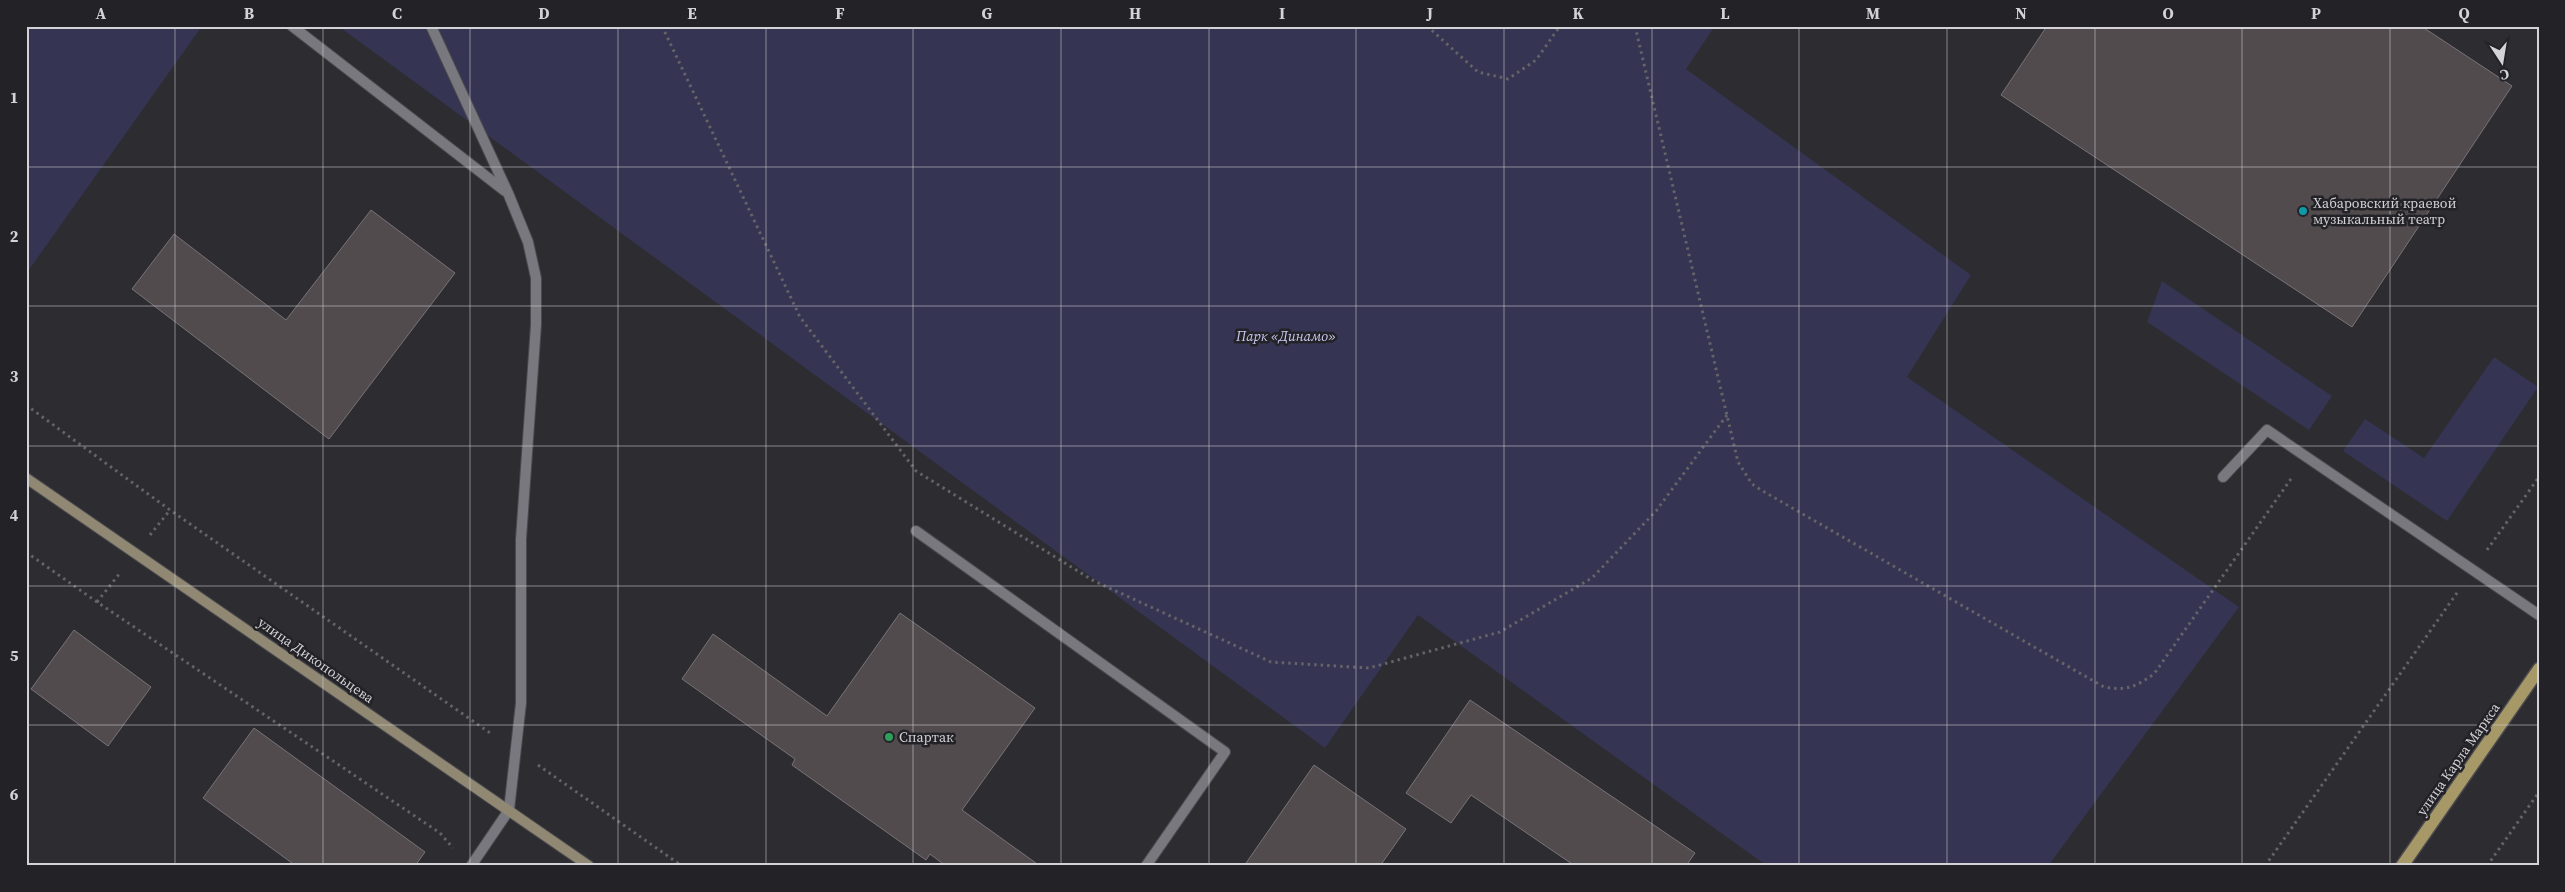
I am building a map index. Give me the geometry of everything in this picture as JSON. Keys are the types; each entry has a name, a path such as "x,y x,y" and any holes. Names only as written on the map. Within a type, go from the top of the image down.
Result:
{"main road":[{"name":"улица Дикопольцева","path":"26,478 589,866"},
{"name":"улица Карла Маркса","path":"2402,866 2539,669"}],"street":[{"path":"292,26 508,193"},
{"path":"431,26 508,193 528,242 536,278 536,325 521,539 521,703 516,750 509,810 471,866"},
{"path":"2224,477 2267,430 2539,615"},
{"path":"916,532 1225,752 1146,866"}],"path":[{"path":"662,26 800,317 916,471 1094,581 1270,662 1369,668 1500,632 1592,578 1656,511 1726,415"},
{"path":"1427,26 1478,72 1508,79 1536,60 1560,26"},
{"path":"1635,26 1738,462 1752,484 2104,687 2124,690 2141,683 2154,674 2307,456"},
{"path":"26,405 170,510 682,866"},
{"path":"2265,866 2539,477"},
{"path":"26,552 440,833 457,853"},
{"path":"2487,866 2539,792"}],"green space":[{"path":"26,26 202,26 26,274"},
{"name":"Парк «Динамо»","path":"338,26 1715,26 1686,69 1971,275 1907,377 2239,607 2048,866 1767,866 1418,615 1325,748"},
{"path":"2162,281 2332,396 2309,430 2147,322"},
{"path":"2494,357 2538,387 2447,521 2343,451 2365,419 2424,458"}],"building":[{"name":"Хабаровский краевой музыкальный театр","path":"2047,26 2421,26 2512,86 2352,327 2001,95"},
{"path":"371,210 455,273 329,439 132,289 174,234 286,320"},
{"name":"Спартак","path":"900,613 1035,708 962,810 1040,866 946,866 930,854 926,860 792,765 795,759 682,679 713,634 827,716"},
{"path":"74,630 151,687 108,746 31,689"},
{"path":"1470,700 1695,853 1686,866 1575,866 1471,795 1451,823 1406,793"},
{"path":"254,728 425,852 415,866 296,866 203,798"},
{"path":"1314,765 1406,829 1380,866 1244,866"}],"place":[{"name":"Хабаровский краевой музыкальный театр","path":"2303,211"},
{"name":"Спартак","path":"889,737"}]}
